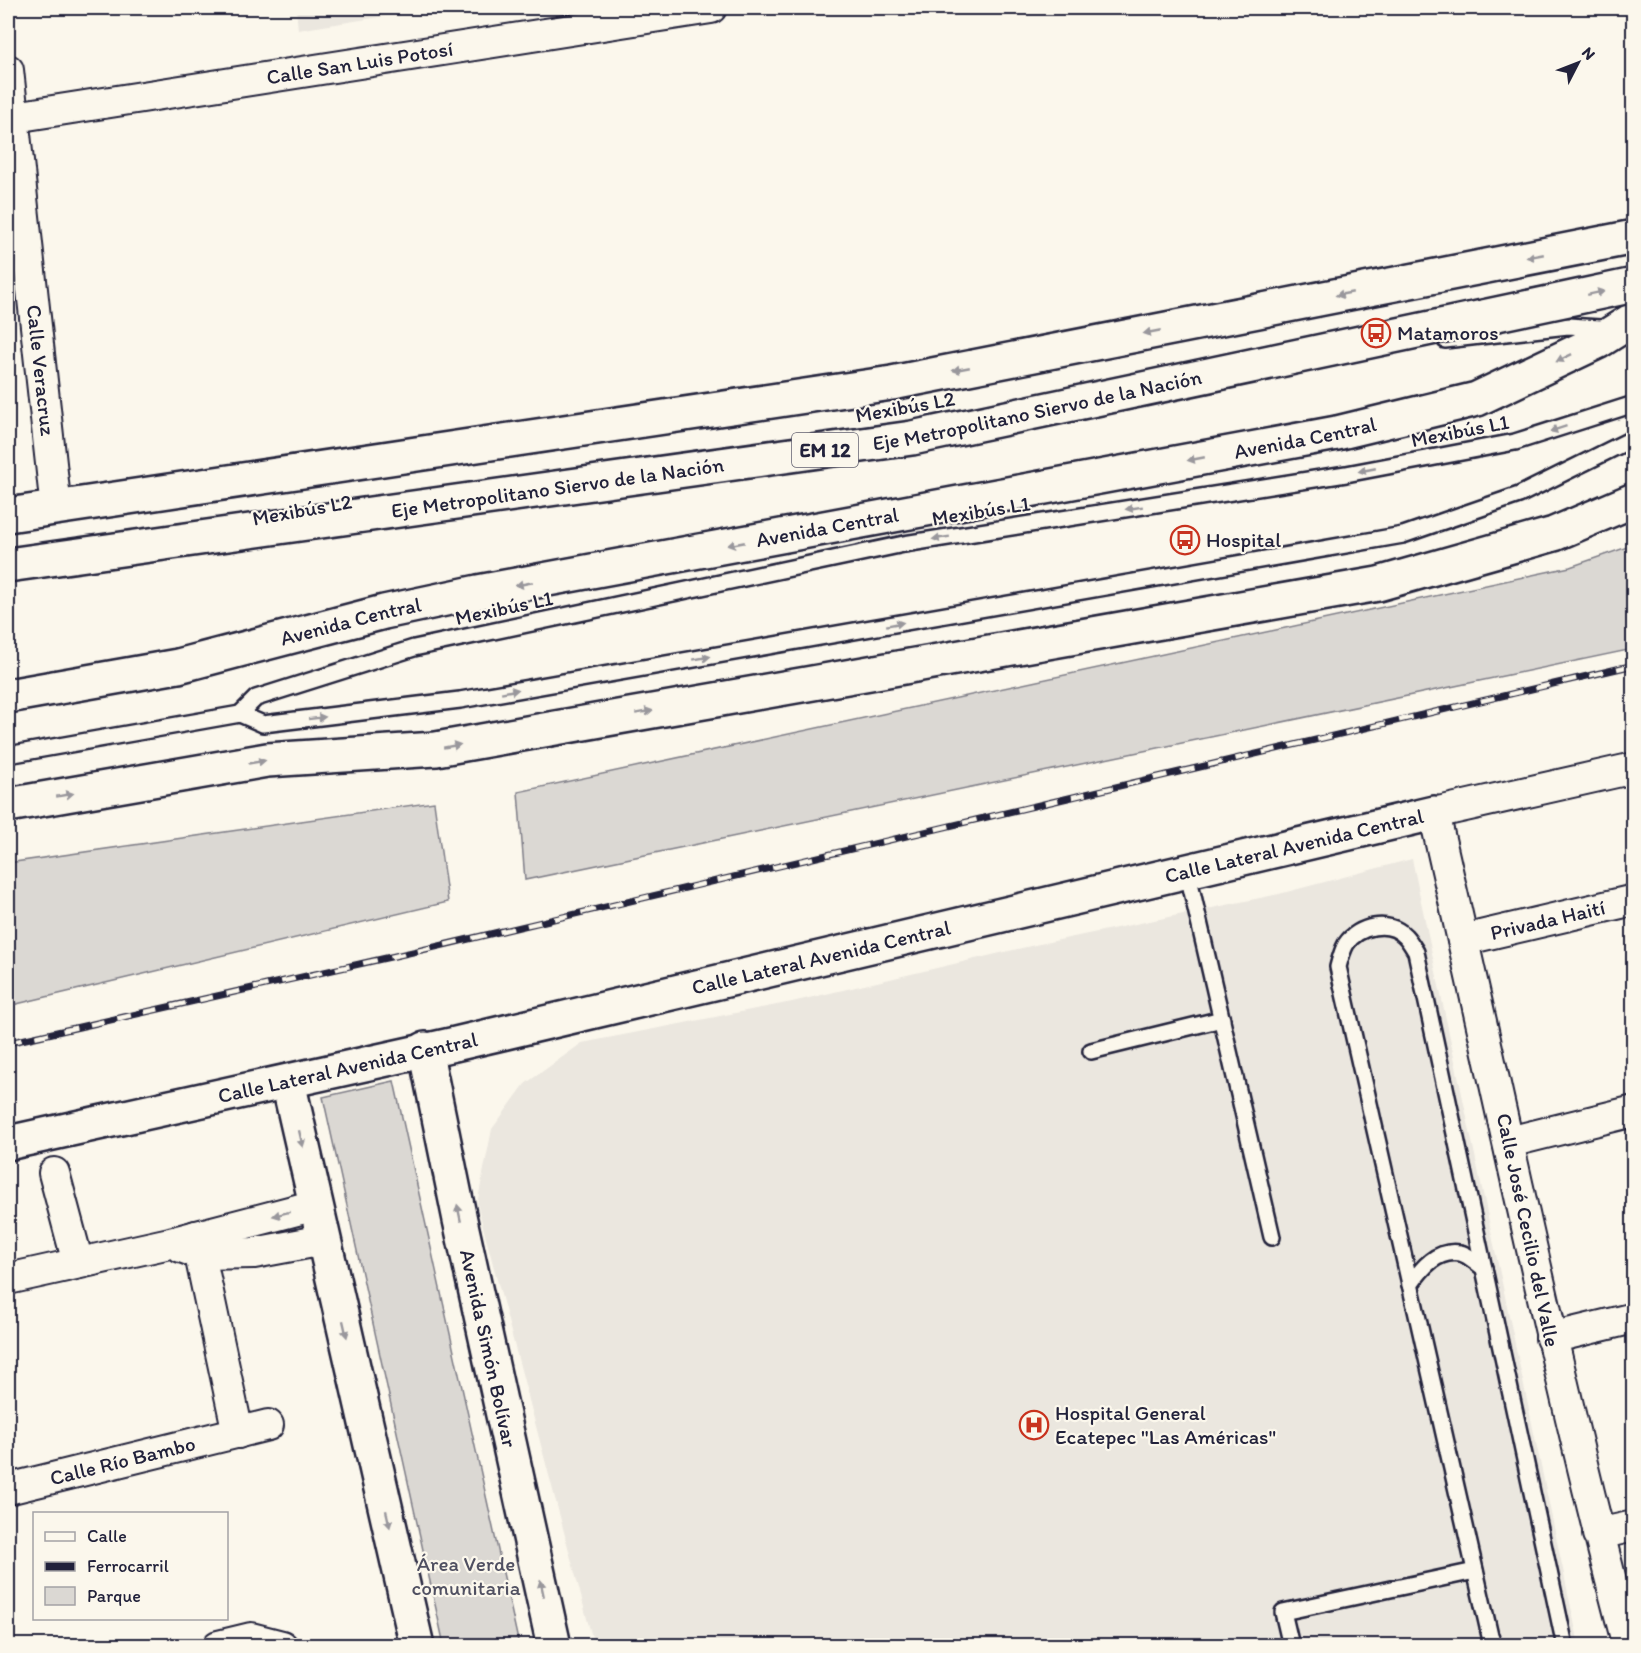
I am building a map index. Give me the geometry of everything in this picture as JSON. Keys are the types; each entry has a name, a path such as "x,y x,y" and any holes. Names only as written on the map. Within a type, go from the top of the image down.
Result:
{"main road":[{"path":"8,515 892,383 1634,237"},
{"name":"Eje Metropolitano Siervo de la Nación","path":"8,565 912,438 1634,285"},
{"name":"Avenida Central","path":"8,696 178,666 384,612 478,592 1337,433 1477,399 1627,330"},
{"path":"8,805 267,760 436,749 1378,584 1554,534 1634,500"},
{"name":"Calle Lateral Avenida Central","path":"8,1143 288,1082 1434,813"},
{"name":"Avenida Simón Bolívar","path":"425,1049 460,1220 554,1646"},
{"path":"288,1082 417,1646"}],"street":[{"name":"Calle San Luis Potosí","path":"10,118 711,8"},
{"name":"Calle Veracruz","path":"8,70 10,118 54,491"},
{"name":"Calle Lateral Avenida Central","path":"1434,813 1634,768"},
{"name":"Calle José Cecilio del Valle","path":"1434,813 1551,1338 1598,1534 1628,1646"},
{"name":"Privada Haití","path":"1463,940 1634,900"},
{"path":"1509,1142 1634,1112"},
{"path":"54,1173 78,1263"},
{"path":"8,1279 78,1263 189,1244 316,1205"},
{"path":"189,1244 254,1253 324,1240"},
{"path":"189,1244 238,1432"},
{"path":"1551,1338 1634,1318"},
{"name":"Calle Río Bambo","path":"8,1489 268,1425"},
{"path":"1598,1534 1634,1526"},
{"path":"218,1646 251,1638 282,1646"}],"lane":[{"name":"Mexibús L2","path":"55,574 1376,348 1568,326 1627,330"},
{"name":"Mexibús L1","path":"240,714 256,698 414,648 904,544 1334,476 1515,442 1634,404"},
{"name":"Mexibús L1","path":"8,755 240,714 263,724 460,700 1403,535 1519,495 1634,438"},
{"path":"1187,870 1272,1237"},
{"path":"1494,1646 1338,967 1344,946 1353,934 1372,926 1389,927 1404,935 1416,952 1565,1646"},
{"path":"1091,1051 1222,1019"},
{"path":"1410,1284 1424,1265 1443,1254 1461,1253 1484,1268"},
{"path":"1291,1646 1282,1612 1475,1571"}],"shaded area":[{"path":"296,8 436,8 298,30"},
{"name":"Hospital General Ecatepec \"Las Américas\"","path":"1412,859 1579,1645 594,1645 477,1204 492,1129 525,1084 582,1043 792,1002 1035,945 1279,894"}],"green space":[{"path":"1633,545 1633,649 525,880 518,792 1570,567"},
{"path":"434,802 448,902 8,1006 8,863"},
{"name":"Área Verde comunitaria","path":"394,1081 519,1645 444,1645 323,1097"}],"railway":[{"path":"8,1043 435,947 1634,665"}],"place":[{"name":"Matamoros","path":"1376,333"},
{"name":"Hospital","path":"1185,540"},
{"name":"Hospital General Ecatepec \"Las Américas\"","path":"1034,1425"}]}
